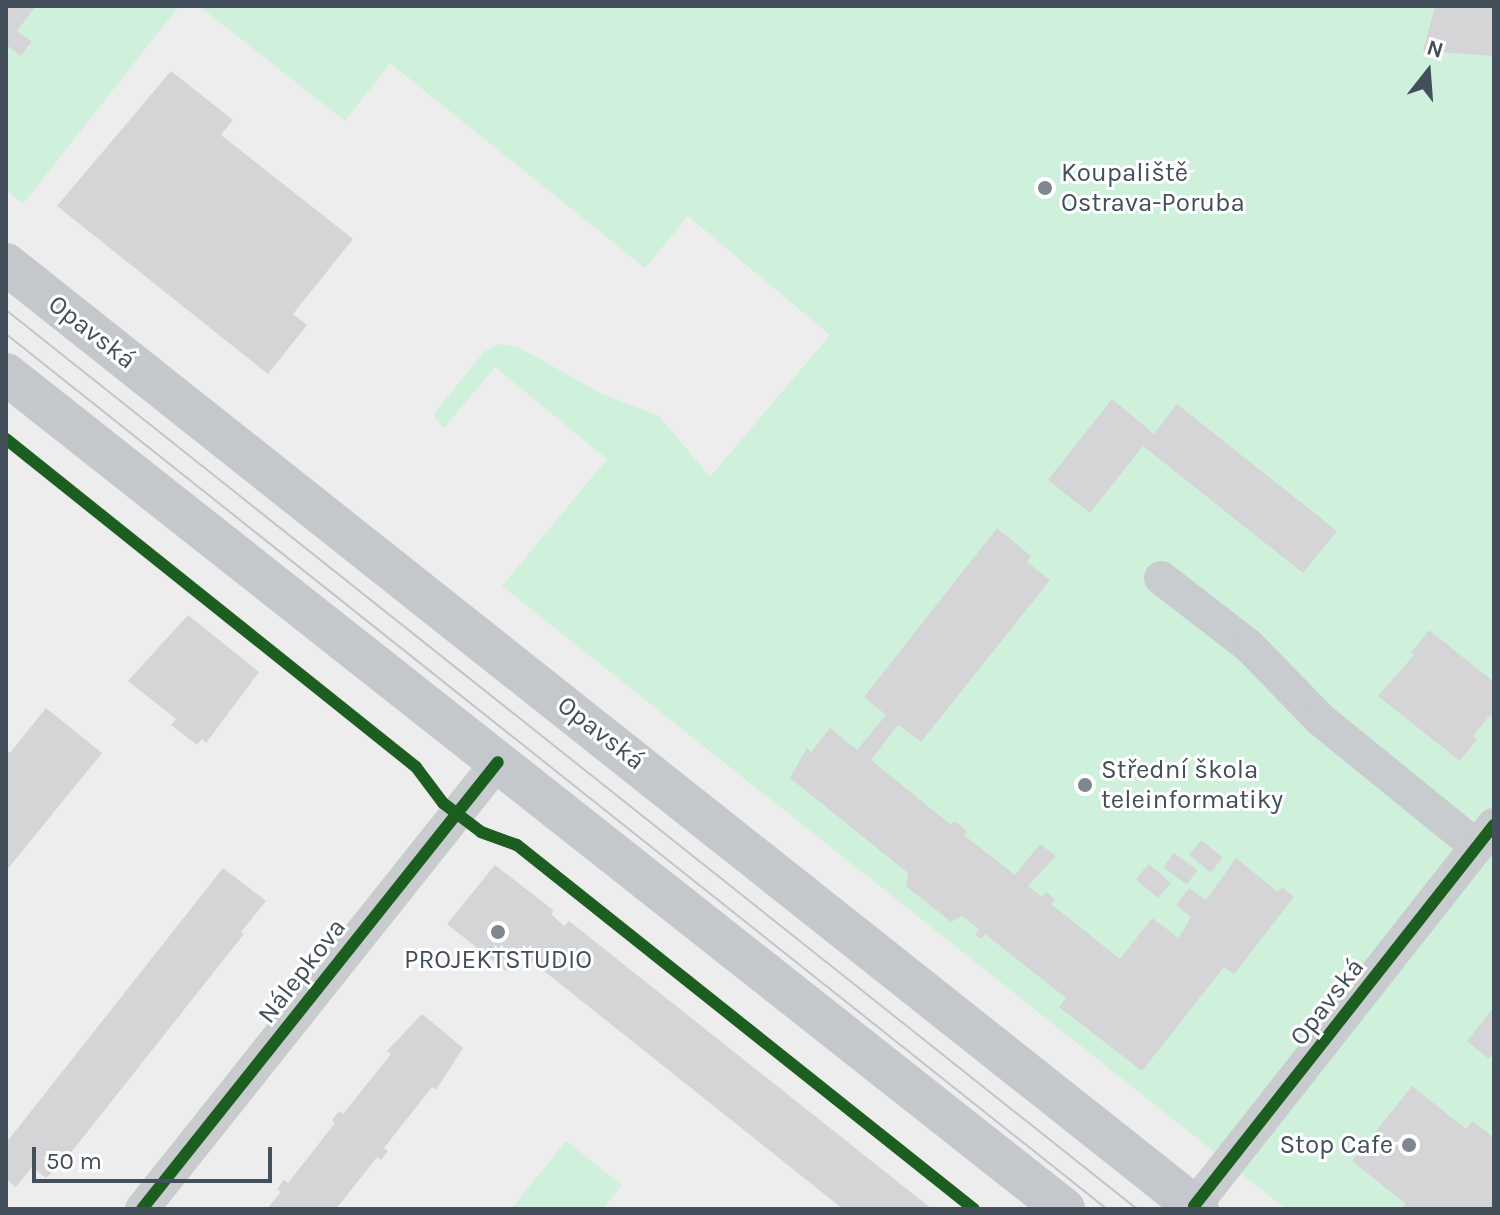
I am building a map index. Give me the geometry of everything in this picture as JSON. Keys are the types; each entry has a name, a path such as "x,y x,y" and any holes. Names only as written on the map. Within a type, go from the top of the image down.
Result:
{"main road":[{"name":"Opavská","path":"6,264 1196,1208"},
{"path":"6,374 1064,1209"}],"street":[{"path":"1161,578 1249,646 1321,720 1485,836"},
{"name":"Nálepkova","path":"142,1209 498,762"},
{"name":"Opavská","path":"1196,1208 1485,836"}],"green space":[{"path":"36,6 179,6 23,204 6,190 6,45 21,56 32,43 17,31"},
{"path":"199,6 1435,6 1424,51 1494,56 1494,1209 1286,1209 502,586 607,459 495,367 444,428 435,419 436,411 484,352 500,344 518,347 602,394 659,416 710,477 830,335 688,216 645,268 390,63 345,121"},
{"path":"566,1141 622,1185 603,1209 511,1209"}],"building":[{"path":"6,6 36,6 17,31 32,42 21,56 6,45"},
{"path":"1435,6 1494,6 1494,56 1423,51"},
{"path":"171,71 233,120 221,135 353,239 293,314 307,325 268,374 57,206"},
{"path":"1112,399 1154,434 1177,404 1337,531 1303,573 1143,446 1090,513 1048,480"},
{"path":"997,528 1031,556 1027,562 1050,580 921,742 898,725 871,760 951,825 954,821 967,831 964,835 1015,875 1040,844 1056,856 1028,886 1042,897 1046,892 1055,899 1051,904 1120,959 1152,918 1179,938 1191,917 1176,905 1189,888 1206,900 1236,858 1278,892 1282,887 1294,897 1234,974 1224,967 1142,1071 1059,1007 1066,998 985,934 981,939 975,934 979,929 962,916 951,922 906,886 908,873 790,778 807,748 811,752 830,728 857,750 886,715 864,697"},
{"path":"188,615 259,672 206,743 202,739 197,745 171,725 176,719 128,681"},
{"path":"1429,630 1494,682 1494,718 1490,715 1473,736 1477,739 1460,761 1378,696 1414,655 1411,653"},
{"path":"46,708 102,753 6,871 6,750 10,753"},
{"path":"1201,840 1223,858 1211,872 1189,855"},
{"path":"1174,853 1197,870 1187,885 1163,868"},
{"path":"1149,864 1171,883 1158,898 1136,879"},
{"path":"495,865 553,910 552,915 564,926 569,921 932,1209 843,1209 520,953 506,971 447,924"},
{"path":"223,868 266,901 241,932 244,934 73,1150 46,1178 32,1167 16,1187 6,1179 6,1143"},
{"path":"1494,1007 1494,1052 1489,1059 1467,1041"},
{"path":"422,1014 463,1048 436,1090 432,1087 384,1148 388,1151 381,1160 377,1157 336,1209 267,1209 281,1192 277,1189 284,1180 288,1183 335,1123 332,1120 339,1111 343,1114 391,1054 387,1051"},
{"path":"1412,1086 1466,1129 1473,1121 1494,1138 1494,1209 1401,1209 1406,1204 1352,1161"}],"tram line":[{"path":"6,310 1137,1209"},
{"path":"6,334 1107,1209"}],"cycle path":[{"path":"6,439 416,767 443,803 481,832 517,845 974,1209"},
{"path":"142,1209 498,762"},
{"path":"1194,1206 1494,825"}],"place":[{"name":"Koupaliště Ostrava-Poruba","path":"1045,188"},
{"name":"Střední škola teleinformatiky","path":"1085,785"},
{"name":"PROJEKTSTUDIO","path":"498,932"},
{"name":"Stop Cafe","path":"1409,1145"}]}
